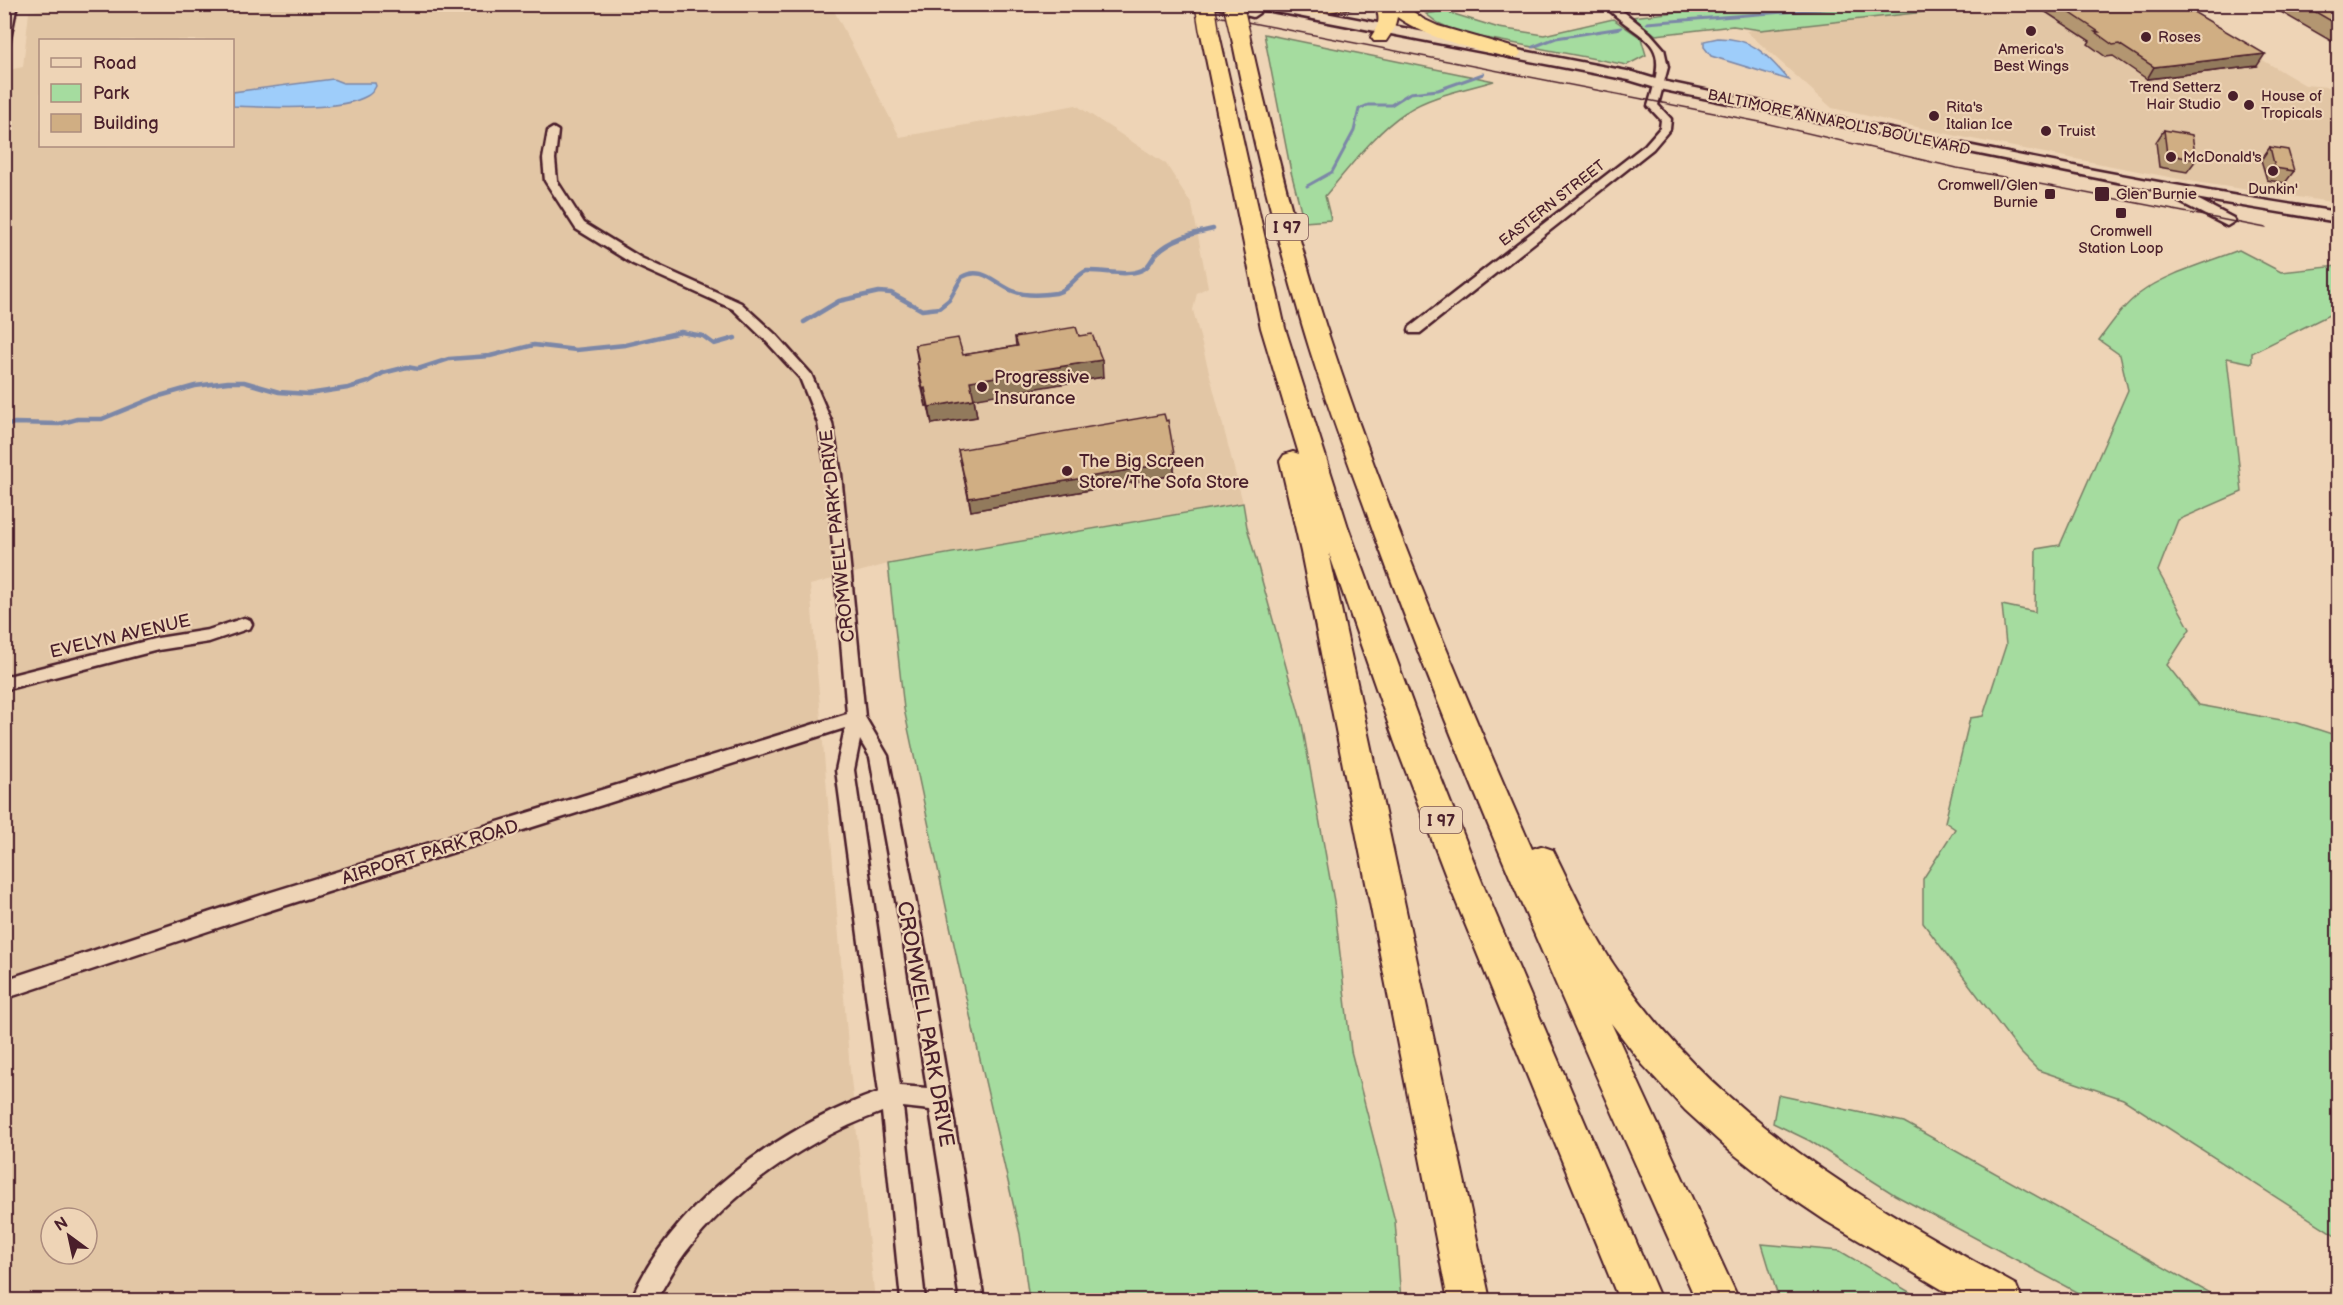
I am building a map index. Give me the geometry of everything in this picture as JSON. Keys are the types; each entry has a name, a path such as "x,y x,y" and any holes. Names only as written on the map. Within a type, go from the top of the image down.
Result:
{"highway":[{"name":"I 97","path":"1207,4 1209,28 1273,328 1334,527 1411,742 1467,887 1640,1300"},
{"name":"I 97","path":"1233,4 1254,100 1289,238 1316,328 1419,618 1526,876 1718,1300"},
{"path":"1256,4 1320,9 1344,4"},
{"path":"1388,34 1400,21 1390,6"},
{"path":"1390,6 1439,31 1512,53"},
{"path":"1273,328 1283,423 1312,540 1469,1300"},
{"path":"1419,618 1592,963 1617,1001 1658,1053 1702,1101 1749,1142 1800,1181 1860,1221 2001,1300"}],"main road":[{"name":"BALTIMORE ANNAPOLIS BOULEVARD","path":"1207,4 1512,53 1632,76 1659,85 1917,139 2251,204 2338,217"},
{"name":"BALTIMORE ANNAPOLIS BOULEVARD","path":"1256,4 1628,84 1659,85"},
{"path":"2162,186 2227,221"}],"street":[{"path":"4,44 12,4"},
{"path":"1607,4 1660,49 1662,64 1659,85"},
{"name":"EASTERN STREET","path":"1415,330 1656,140 1666,125 1666,119 1653,106 1659,85"},
{"name":"CROMWELL PARK DRIVE","path":"553,131 549,159 551,181 580,226 637,261 737,306 771,338 806,377 825,423 834,474 856,718 845,770 891,1099 913,1300"},
{"name":"EVELYN AVENUE","path":"4,684 158,644 209,636 244,624"},
{"name":"CROMWELL PARK DRIVE","path":"856,718 879,756 940,1100 972,1300"},
{"name":"AIRPORT PARK ROAD","path":"4,990 268,902 856,718"},
{"path":"643,1300 676,1246 716,1201 762,1165 856,1111 898,1096 940,1100"}],"shaded area":[{"path":"70,4 831,5 900,137 1076,105 1166,164 1192,205 1208,287 1197,293 1193,310 1243,503 888,564 810,585 850,1070 875,1300 5,1300 4,71 23,67 29,12"},
{"path":"1987,5 2169,5 2305,85 2338,88 2338,203 2195,182 1957,136 1832,108 1746,31"}],"green space":[{"path":"1750,4 1987,5 1761,30 1733,26 1656,35 1631,17"},
{"path":"1444,11 1499,28 1544,35 1613,19 1641,38 1646,55 1627,65 1460,33 1438,23 1426,14"},
{"path":"1264,34 1494,81 1415,106 1394,120 1363,151 1325,196 1331,220 1304,222 1291,172"},
{"path":"2239,250 2281,272 2338,266 2338,312 2252,353 2252,363 2227,358 2242,492 2178,520 2158,571 2190,629 2167,665 2199,705 2298,723 2338,736 2338,1237 2123,1099 2038,1070 2020,1052 1923,923 1923,879 1955,829 1945,822 1970,718 1983,716 2006,645 2002,605 2035,612 2036,549 2060,545 2128,390 2120,355 2099,340 2128,304 2149,287 2187,269"},
{"path":"1243,503 1247,527 1302,724 1334,901 1351,1051 1395,1221 1401,1300 1029,1300 1020,1234 958,963 904,709 888,564"},
{"path":"1778,1095 1904,1122 2222,1300 2091,1300 1895,1195 1810,1141 1773,1123"},
{"path":"1762,1244 1840,1251 1923,1300 1779,1300"}],"water":[{"path":"1718,38 1741,41 1759,50 1789,80 1711,56 1704,47 1704,41"},
{"path":"333,79 343,83 375,83 376,86 367,96 355,101 301,107 234,106 234,92"}],"building":[{"name":"Roses","path":"2057,4 2180,4 2265,54 2154,67 2119,44 2113,45 2095,32 2099,32"},
{"path":"2302,4 2338,4 2338,25"},
{"path":"2164,130 2192,135 2196,160 2167,154"},
{"path":"2270,147 2288,150 2294,171 2275,168"},
{"path":"1076,327 1079,336 1092,334 1102,360 970,381 974,399 929,407 925,388 923,389 915,345 958,338 963,355 1018,346 1015,337"},
{"name":"The Big Screen Store/The Sofa Store","path":"1164,414 1166,421 1168,420 1174,462 969,498 958,450"}],"waterway":[{"path":"1647,23 1884,4"},
{"path":"1533,47 1556,38 1621,28"},
{"path":"1307,186 1332,172 1354,131 1359,109 1368,105 1391,105 1410,93 1438,90 1483,74"},
{"path":"804,322 839,301 879,292 891,293 922,310 939,308 949,300 962,277 976,273 1018,293 1034,295 1056,293 1086,271 1122,273 1142,270 1157,253 1169,244 1213,229"},
{"path":"4,427 14,423 59,424 77,419 102,419 156,397 195,386 244,382 279,392 308,394 348,388 368,382 383,373 407,367 418,369 449,359 490,356 534,345 576,350 625,345 681,332 703,336 714,344 735,338"}],"tram line":[{"path":"1155,4 1760,122 1957,168 2266,228"}],"place":[{"name":"America's Best Wings","path":"2031,31"},
{"name":"Roses","path":"2146,37"},
{"name":"Trend Setterz Hair Studio","path":"2233,96"},
{"name":"House of Tropicals","path":"2249,105"},
{"name":"Rita's Italian Ice","path":"1934,116"},
{"name":"Truist","path":"2046,131"},
{"name":"McDonald's","path":"2171,157"},
{"name":"Dunkin'","path":"2273,171"},
{"name":"Cromwell/Glen Burnie","path":"2050,194"},
{"name":"Glen Burnie","path":"2102,194"},
{"name":"Cromwell Station Loop","path":"2121,213"},
{"name":"Progressive Insurance","path":"982,387"},
{"name":"The Big Screen Store/The Sofa Store","path":"1067,471"}]}
